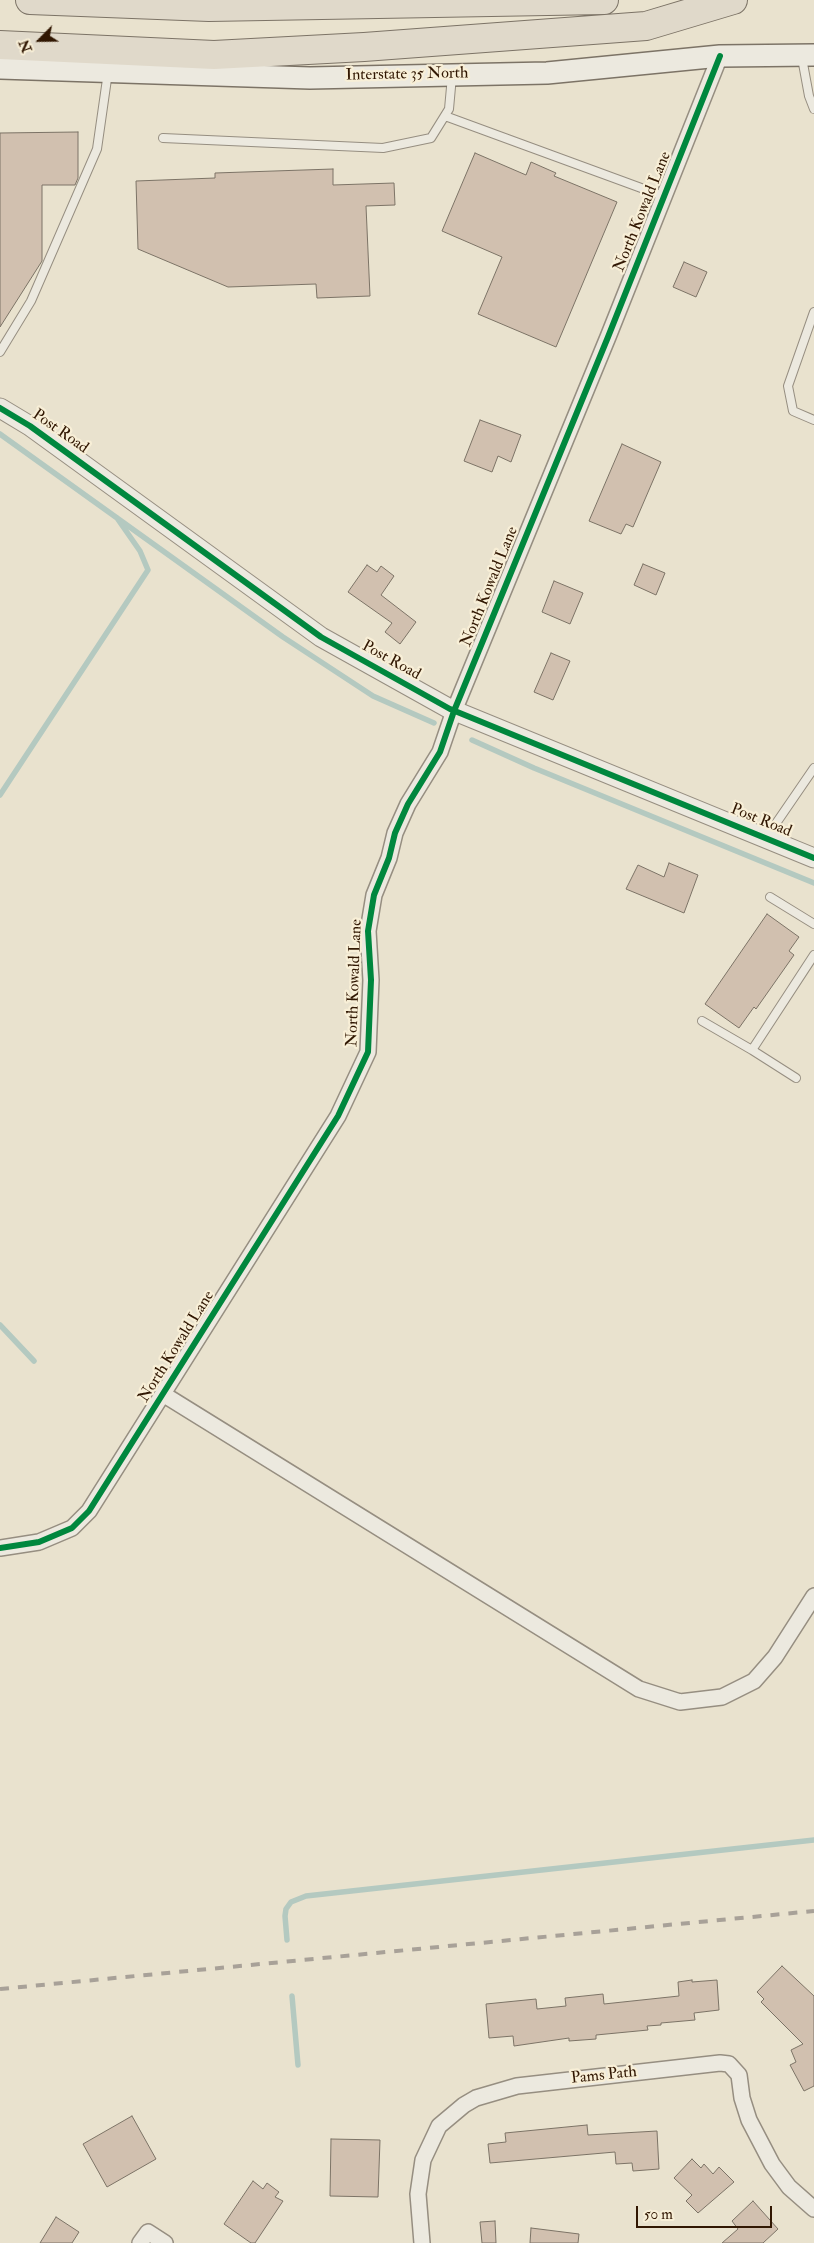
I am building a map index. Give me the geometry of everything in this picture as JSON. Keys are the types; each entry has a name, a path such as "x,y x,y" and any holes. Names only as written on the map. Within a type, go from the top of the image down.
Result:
{"highway":[{"path":"30,0 209,7 604,0"},
{"path":"0,45 214,55 364,47 646,26 733,0"}],"main road":[{"name":"Interstate 35 North","path":"0,68 310,78 547,73 720,56 808,55"}],"street":[{"name":"North Kowald Lane","path":"4,1548 39,1542 72,1528 89,1511 338,1116 368,1052 371,980 368,932 374,895 395,833 408,804 440,752 454,711 608,337 720,56"},
{"name":"Post Road","path":"0,408 30,426 321,637 454,711 814,858"},
{"path":"163,1394 639,1689 680,1702 722,1697 754,1681 775,1657 814,1596"},
{"name":"Pams Path","path":"422,2243 418,2194 423,2160 439,2126 464,2105 476,2098 517,2086 720,2063 729,2064 739,2075 742,2098 749,2120 772,2164 789,2187 814,2210"},
{"path":"144,2237 165,2243"}],"lane":[{"path":"808,55 809,96 814,109"},
{"path":"0,352 32,301 97,149 108,72"},
{"path":"163,138 383,148 431,138 449,108 452,74"},
{"path":"445,116 663,196"},
{"path":"814,312 788,386 793,411 814,420"},
{"path":"766,838 814,768"},
{"path":"770,896 814,924"},
{"path":"752,1050 814,955"},
{"path":"702,1021 796,1078"}],"building":[{"path":"78,132 78,178 75,185 42,185 42,261 0,327 0,133"},
{"path":"475,153 526,175 531,162 556,173 554,176 617,202 556,347 478,314 502,257 442,231"},
{"path":"333,169 333,185 394,183 395,205 366,206 370,296 317,298 316,284 228,287 138,249 136,181 215,178 215,173"},
{"path":"684,262 707,272 696,297 673,287"},
{"path":"480,420 521,435 511,462 498,456 492,472 464,461"},
{"path":"622,444 661,462 633,527 626,524 621,534 589,521"},
{"path":"643,564 665,573 656,595 634,585"},
{"path":"367,565 377,572 381,566 394,576 381,595 416,622 400,644 385,632 392,623 348,592"},
{"path":"554,581 583,593 570,624 542,612"},
{"path":"551,653 570,661 553,700 534,692"},
{"path":"669,863 698,875 684,913 626,889 638,865 664,877"},
{"path":"767,914 799,937 789,951 794,955 756,1009 754,1007 739,1028 705,1004"},
{"path":"782,1966 814,1996 814,2086 804,2091 790,2065 796,2062 791,2050 803,2044 761,2002 764,1999 757,1992"},
{"path":"692,1980 692,1982 717,1980 719,2010 694,2013 695,2020 661,2023 661,2025 647,2026 648,2030 596,2035 596,2039 569,2041 569,2038 514,2046 513,2036 489,2038 486,2004 536,1999 537,2009 566,2006 565,1998 603,1994 604,2004 679,1996 678,1982"},
{"path":"132,2116 156,2159 107,2187 83,2144"},
{"path":"587,2125 588,2135 657,2131 659,2169 633,2171 632,2163 616,2164 615,2152 490,2163 488,2144 506,2142 505,2133"},
{"path":"331,2139 380,2140 378,2197 330,2196"},
{"path":"692,2159 701,2168 704,2164 713,2174 719,2167 734,2182 698,2213 686,2201 692,2195 674,2178"},
{"path":"253,2181 263,2189 267,2183 279,2192 275,2197 283,2201 255,2243 251,2243 224,2224"},
{"path":"753,2201 778,2229 763,2243 722,2243 738,2229 732,2221"},
{"path":"56,2217 79,2232 72,2243 40,2243"},
{"path":"495,2221 496,2243 482,2243 480,2222"},
{"path":"531,2228 579,2234 578,2243 530,2243"}],"waterway":[{"path":"0,434 283,637 373,696 434,723"},
{"path":"0,795 148,570 140,551 117,518"},
{"path":"472,740 534,768 814,883"},
{"path":"0,1325 34,1361"},
{"path":"287,1940 286,1909 291,1902 306,1896 814,1840"},
{"path":"292,1996 298,2065"}],"railway":[{"path":"0,1989 814,1911"}],"cycle path":[{"path":"0,1548 39,1542 72,1528 89,1511 338,1116 368,1052 371,980 368,931 374,895 389,858 395,833 408,804 440,752 454,711 608,337 720,56"},
{"path":"0,408 30,426 321,637 450,709 814,858"}]}
